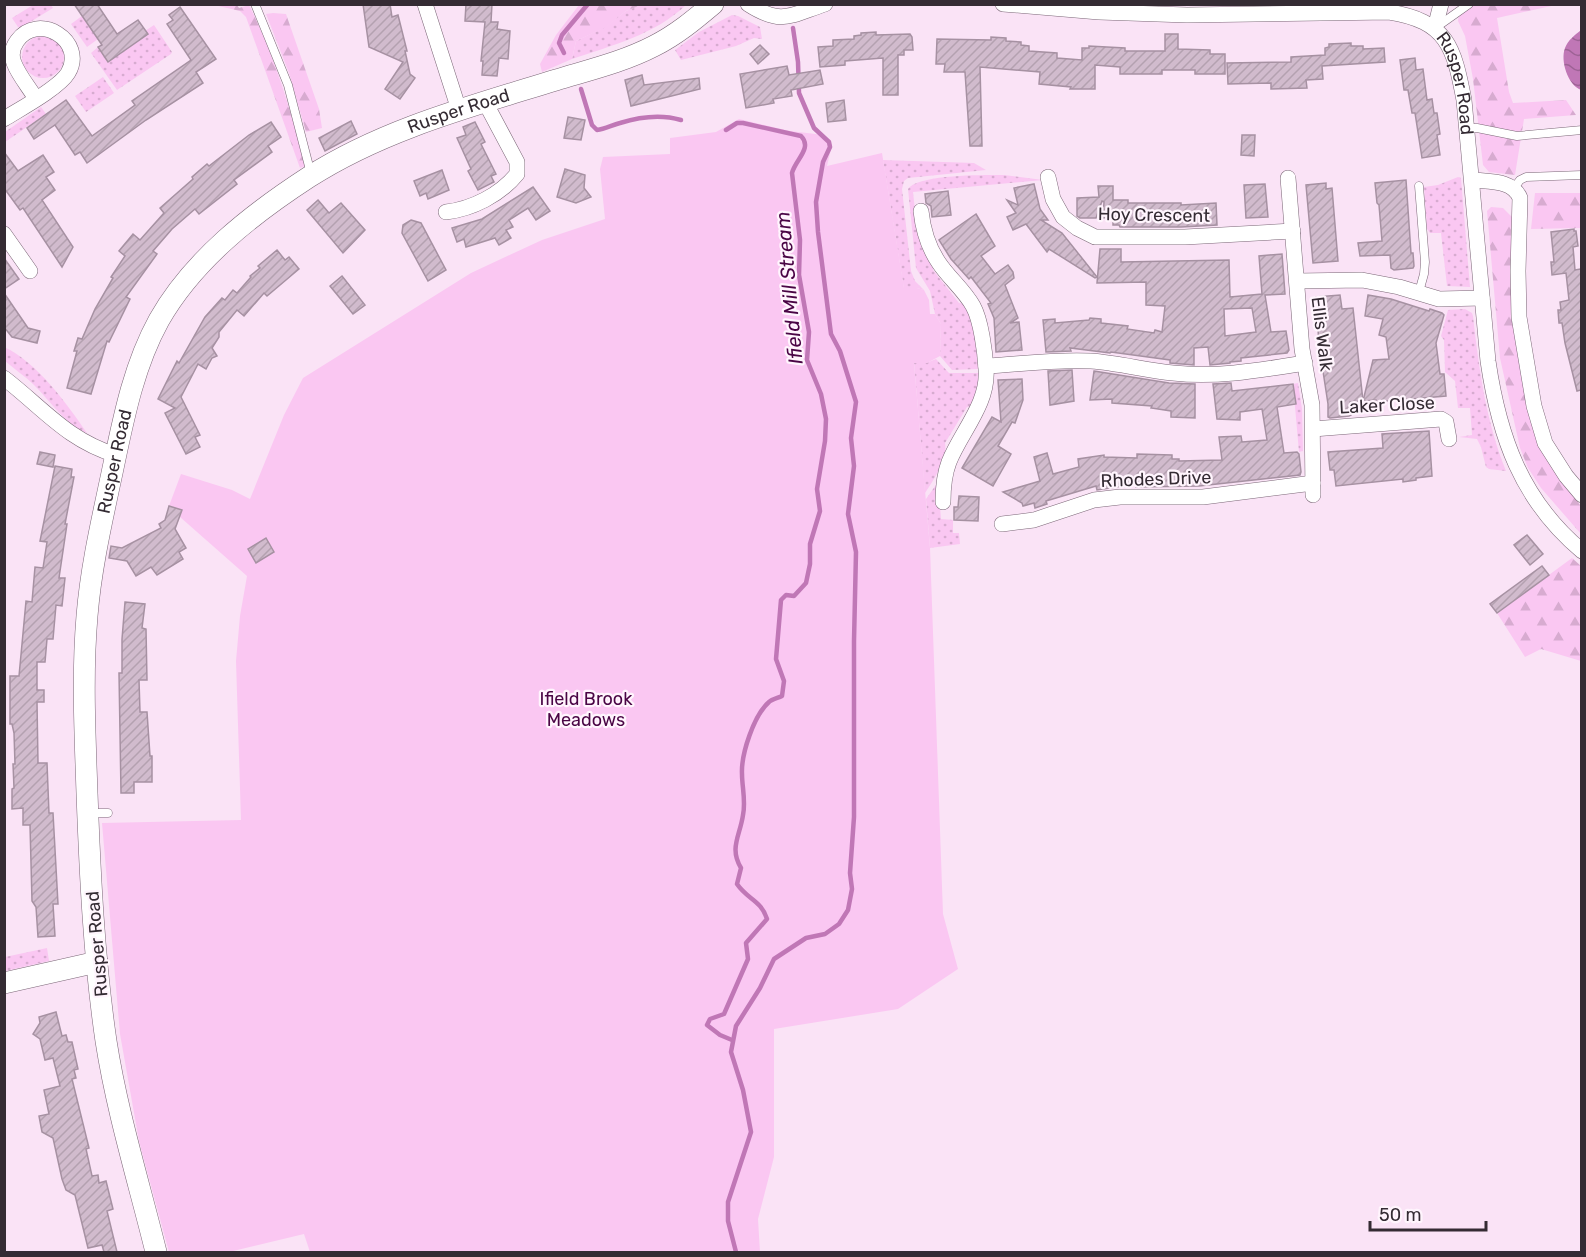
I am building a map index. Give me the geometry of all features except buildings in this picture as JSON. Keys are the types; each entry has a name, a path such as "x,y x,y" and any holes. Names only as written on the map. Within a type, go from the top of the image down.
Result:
{"street":[{"path":"425,4 459,110"},
{"name":"Rusper Road","path":"156,1252 110,1063 97,962 98,813 84,687 87,612 100,529 129,394 138,366 159,319 197,268 226,240 312,176 339,160 394,134 459,110 640,52 676,33 713,4"},
{"path":"748,4 783,18 797,16 825,4"},
{"name":"Rusper Road","path":"1003,4 1099,12 1187,10 1389,12 1425,21 1435,28 1445,38 1459,71 1473,180 1492,388 1510,453 1524,483 1533,496 1553,523 1581,551"},
{"path":"1435,28 1441,4"},
{"path":"4,119 36,99 61,81 71,66 69,44 57,32 38,28 20,36 12,53 19,72 36,99"},
{"path":"446,212 458,211 480,202 504,187 517,174 517,162 485,102"},
{"name":"Hoy Crescent","path":"1048,177 1053,199 1063,217 1077,228 1095,237 1185,237 1293,231"},
{"name":"Ellis Walk","path":"1288,178 1296,281 1313,429 1313,489"},
{"path":"1473,180 1500,183 1514,188 1520,198 1518,271 1520,323 1534,406 1545,443 1581,495"},
{"path":"921,211 930,248 939,264 975,308 986,366 985,386 980,403 949,463 942,488 943,502"},
{"path":"4,234 30,271"},
{"path":"1296,281 1362,280 1451,300 1482,298"},
{"path":"986,366 1068,361 1200,374 1231,373 1305,363"},
{"path":"4,378 70,434 97,449 116,455"},
{"name":"Laker Close","path":"1313,429 1441,419 1446,422 1449,439"},
{"name":"Rhodes Drive","path":"1002,524 1034,520 1094,500 1120,497 1203,497 1313,489"},
{"path":"4,983 97,962"}],"lane":[{"path":"255,4 288,85 312,176"},
{"path":"1435,28 1469,4"},
{"path":"1467,128 1517,136 1581,130"},
{"path":"1514,188 1520,180 1526,177 1581,176"},
{"path":"1419,186 1425,262 1419,292"}],"green space":[{"path":"33,5 51,5 53,8 22,27 18,27 12,18"},
{"path":"214,5 237,5 239,8 249,5 282,84 305,166 300,168 246,17 240,11"},
{"path":"579,5 641,5 626,11 606,27 576,41 572,59 542,72 540,64 556,35"},
{"path":"641,5 686,5 647,32 572,59 576,41 605,27 626,11"},
{"path":"1460,5 1556,5 1497,18 1509,92 1513,103 1566,100 1576,115 1524,119 1515,175 1489,172 1483,165 1473,79 1465,36 1458,21"},
{"path":"266,14 286,14 319,109 322,128 306,132 289,73"},
{"path":"732,15 760,27 762,39 754,38 736,46 681,60 675,50 699,32"},
{"path":"82,16 98,39 87,47 71,24"},
{"path":"154,25 172,52 171,54 117,90 91,53 98,47 108,61 148,35 145,31"},
{"path":"43,36 58,42 64,57 58,72 43,78 28,72 22,57 28,42"},
{"path":"103,77 114,93 86,112 75,96"},
{"path":"41,107 46,114 5,142 5,132"},
{"name":"Ifield Brook Meadows","path":"739,119 790,131 824,135 832,145 827,166 882,153 904,288 924,290 929,300 930,314 935,314 941,324 940,356 927,363 914,363 930,548 943,914 958,969 898,1009 774,1029 774,1157 758,1219 760,1252 310,1252 304,1234 229,1252 169,1252 139,1141 120,1034 102,823 241,820 236,661 240,616 247,576 180,517 181,510 169,506 181,474 232,490 250,499 284,415 303,378 471,273 542,240 605,219 600,169 603,157 670,154 670,138 716,132"},
{"path":"883,160 974,163 986,170 908,178 904,181 902,189 911,271 915,281 924,290 904,289"},
{"path":"1004,175 1043,180 913,192 917,228 933,263 933,270 959,303 965,304 975,329 978,369 952,370 940,356 941,324 935,314 930,291 916,268 908,189 914,184 938,178"},
{"path":"1458,177 1461,178 1470,287 1447,286 1441,233 1430,233 1427,229 1424,187 1438,185"},
{"path":"1535,193 1581,193 1581,228 1531,229"},
{"path":"1491,207 1503,208 1512,217 1537,437 1556,473 1581,506 1581,534 1541,488 1528,468 1520,448 1500,358 1487,211"},
{"path":"1465,309 1473,316 1484,395 1493,433 1506,471 1486,467 1477,439 1459,437 1472,435 1470,408 1458,408 1455,381 1445,372 1444,340 1441,336 1448,310"},
{"path":"4,347 39,373 61,397 87,433 65,418 34,385 5,361"},
{"path":"936,359 949,373 979,373 978,388 973,406 967,407 945,443 942,462 925,493 914,362 926,363"},
{"path":"1298,383 1302,409 1303,451 1299,452 1293,384"},
{"path":"938,482 941,519 953,520 953,533 959,533 960,544 930,548 926,499"},
{"path":"1572,558 1581,566 1581,661 1541,649 1525,657 1497,613"},
{"path":"47,948 49,961 5,971 5,957"}],"water":[{"path":"1581,30 1581,90 1572,83 1566,72 1564,53 1566,45"}],"waterway":[{"path":"564,53 559,43 562,35 588,4"},
{"path":"736,1252 728,1221 728,1202 751,1132 743,1090 731,1052 736,1026 760,988 774,959 806,938 825,934 839,924 848,910 852,889 850,873 854,817 856,552 848,514 854,466 851,438 856,402 840,351 831,334 818,232 816,202 823,162 830,147 829,142 814,128 799,93 798,62 793,28"},
{"name":"Ifield Mill Stream","path":"581,89 592,125 597,130 642,118 666,117 681,120"},
{"name":"Ifield Mill Stream","path":"726,130 737,123 743,123 801,136 804,141 804,150 792,173 800,240 799,275 809,332 807,360 821,394 826,419 825,441 817,489 820,511 810,544 810,564 806,583 794,596 786,595 781,600 776,659 784,681 782,696 769,702 758,716 750,735 742,766 744,810 736,842 736,854 741,868 737,884 758,904 767,919 746,943 748,959 724,1014 710,1019 707,1025 720,1035 732,1040"}]}
